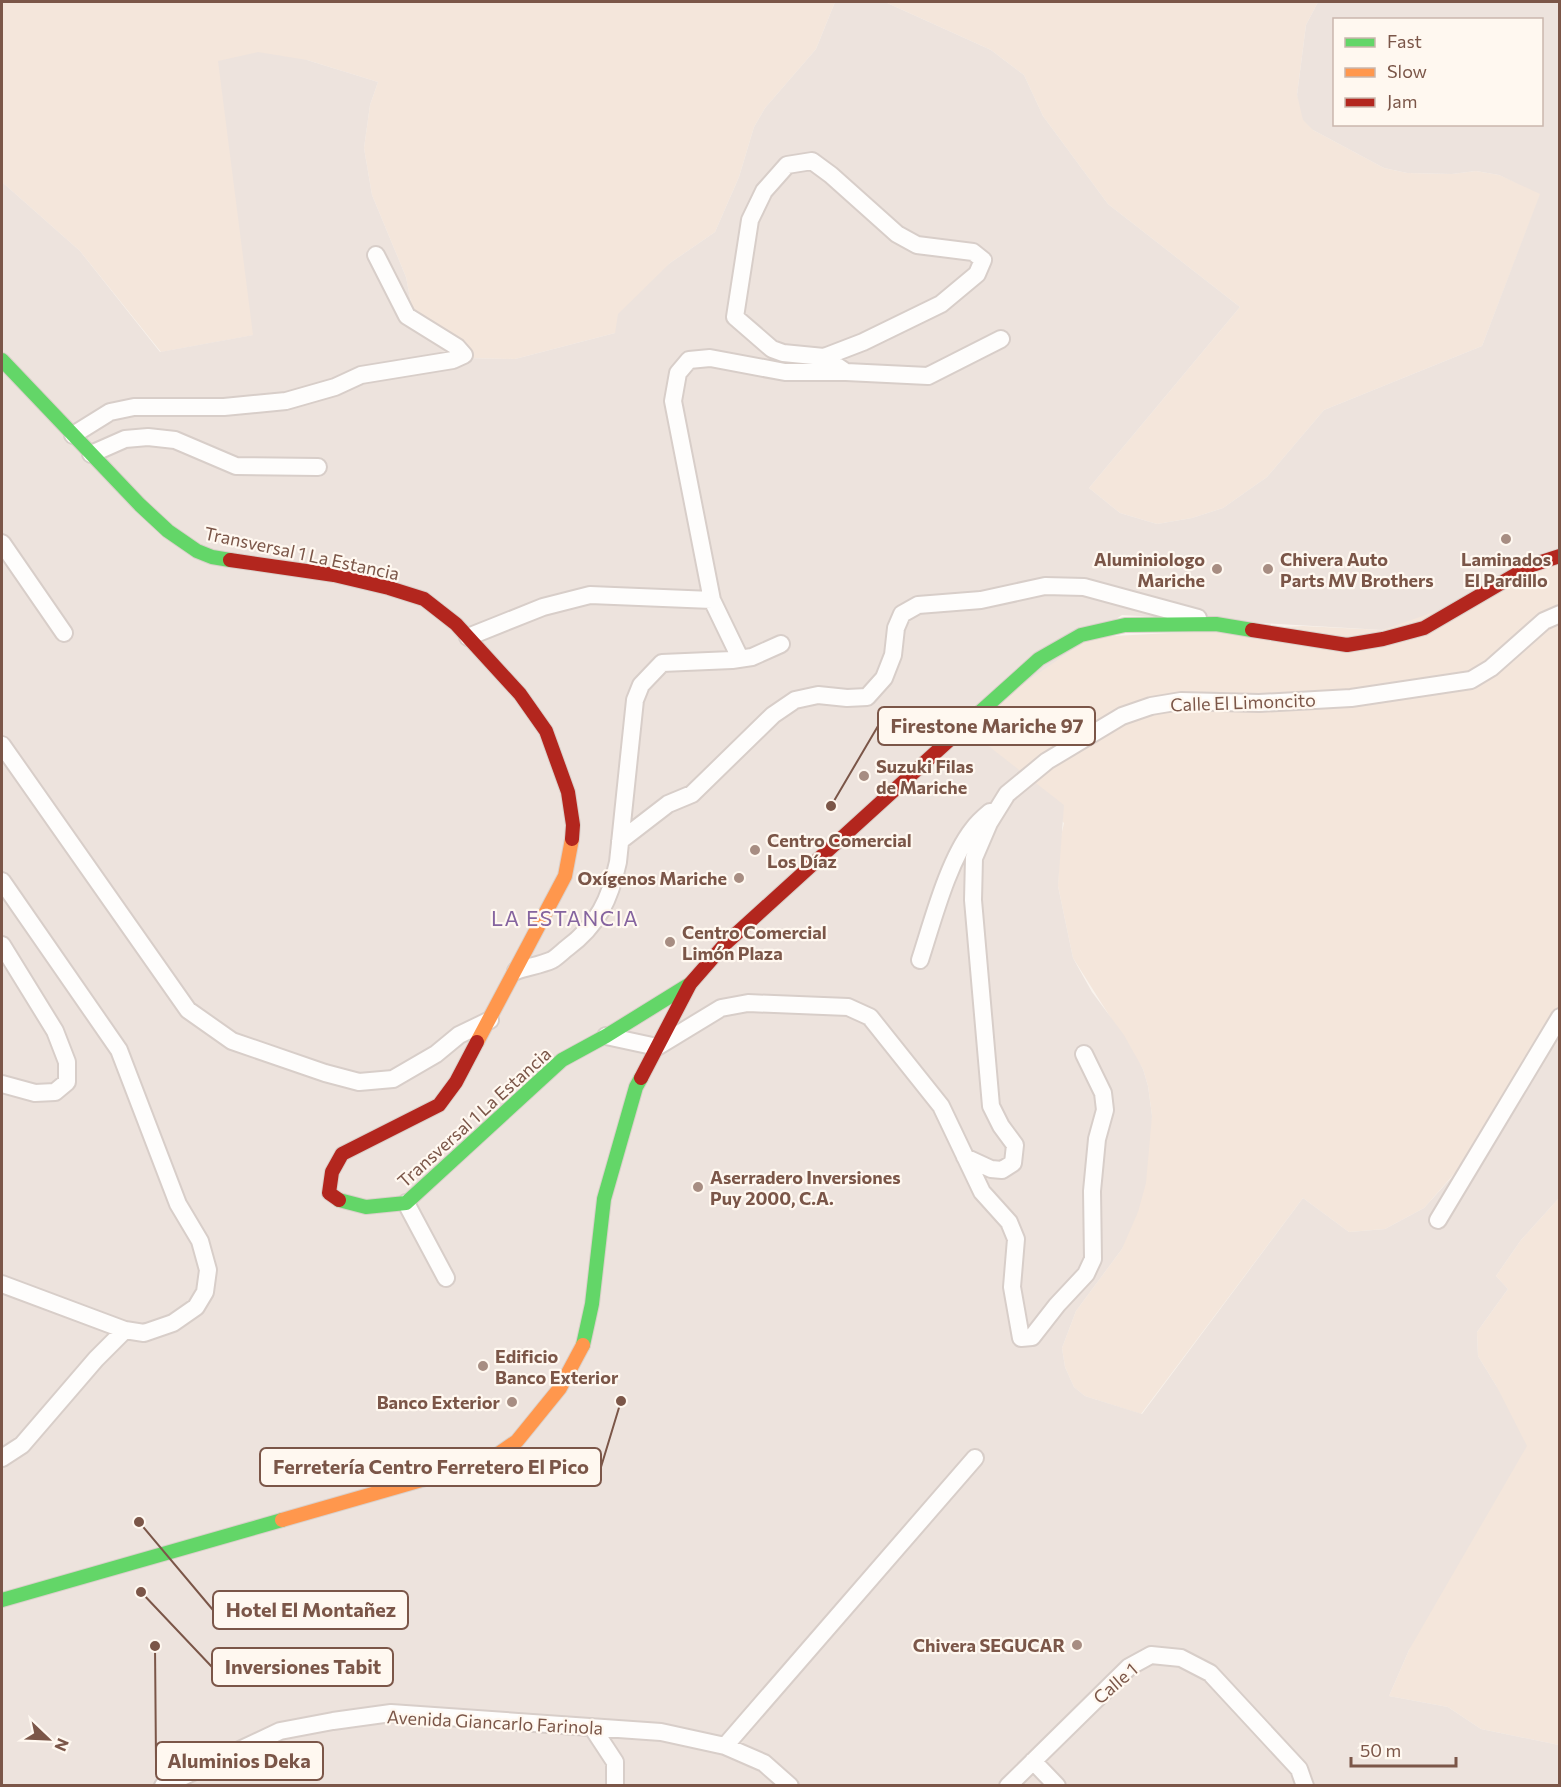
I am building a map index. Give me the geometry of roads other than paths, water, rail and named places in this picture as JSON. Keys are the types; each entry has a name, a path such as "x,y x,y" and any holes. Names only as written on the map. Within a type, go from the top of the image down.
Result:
{"main road":[{"name":"Transversal 1 La Estancia","path":"2,360 173,536 198,553 212,557 334,575 424,599 456,624 520,694 546,731 568,792 573,825 572,844 565,876 456,1082 439,1105 342,1154 332,1172 328,1193 337,1201 356,1206 383,1208 406,1203 562,1060 606,1036 690,984"},
{"path":"2,1600 488,1461 517,1441 560,1388 582,1348 592,1304 604,1199 636,1087 690,984 725,944 1039,659 1081,635 1125,625 1216,624 1347,645 1383,639 1424,628 1532,566 1560,556"}],"street":[{"path":"824,357 863,342 941,304 977,274 983,260 973,252 934,249 907,240 812,161 788,165 764,191 750,220 735,317 772,349 783,353 824,357 846,372"},
{"path":"73,435 110,412 134,407 224,407 286,401 335,387 361,375 453,360 464,355 457,346 407,316 376,255"},
{"path":"740,658 712,600 673,400 678,373 689,360 710,358 785,372 928,376 1001,339"},
{"path":"92,454 125,439 148,437 175,440 236,465 318,467"},
{"path":"2,543 64,633"},
{"path":"620,841 668,804 692,794 773,715 795,700 818,695 867,698 884,678 893,655 896,628 902,614 918,605 981,600 1045,586 1084,587 1216,624"},
{"path":"468,637 543,607 590,596 712,600"},
{"name":"Calle El Limoncito","path":"965,1157 991,1169 1002,1170 1013,1163 1015,1145 1001,1126 991,1106 973,900 974,858 989,823 1007,794 1057,755 1122,716 1151,706 1180,701 1259,703 1351,698 1471,680 1491,668 1544,621 1560,614"},
{"path":"516,971 552,959 590,928 613,888 634,700 641,686 662,663 752,657 781,644"},
{"path":"2,745 188,1010 232,1041 325,1073 359,1082 393,1079 436,1054 459,1035 490,1020"},
{"path":"920,960 954,863 973,829 1007,794"},
{"path":"2,881 119,1050 178,1204 200,1241 208,1270 205,1292 196,1307 173,1323 144,1333 125,1330 2,1284"},
{"path":"2,945 55,1031 67,1062 67,1082 55,1092 35,1093 2,1084"},
{"path":"606,1036 657,1047 721,1008 748,1003 848,1007 870,1017 941,1106 982,1192 1009,1222 1016,1239 1012,1287 1021,1338 1032,1337 1057,1305 1086,1274 1093,1259 1092,1191 1097,1139 1105,1110 1103,1093 1084,1054"},
{"path":"1438,1220 1560,1017"},
{"path":"406,1203 446,1278"},
{"path":"2,1458 22,1445 96,1359 125,1330"},
{"path":"725,1746 975,1458"},
{"name":"Calle 1","path":"1008,1785 1129,1667 1151,1655 1181,1658 1210,1673 1299,1769 1305,1785"},
{"name":"Avenida Giancarlo Farinola","path":"163,1785 280,1731 391,1713 661,1732 725,1746 764,1763 790,1785"},
{"path":"592,1727 615,1762 615,1785"},
{"path":"1033,1761 1057,1785"}],"place":[{"name":"Laminados El Pardillo","path":"1506,539"},
{"name":"Aluminiologo Mariche","path":"1217,569"},
{"name":"Chivera Auto Parts MV Brothers","path":"1268,569"},
{"name":"Suzuki Filas de Mariche","path":"864,776"},
{"name":"Firestone Mariche 97","path":"831,806"},
{"name":"Centro Comercial Los Díaz","path":"755,850"},
{"name":"Oxígenos Mariche","path":"739,878"},
{"name":"Centro Comercial Limón Plaza","path":"670,942"},
{"name":"Aserradero Inversiones Puy 2000, C.A.","path":"698,1187"},
{"name":"Edificio Banco Exterior","path":"483,1366"},
{"name":"Ferretería Centro Ferretero El Pico","path":"621,1401"},
{"name":"Banco Exterior","path":"512,1402"},
{"name":"Hotel El Montañez","path":"139,1522"},
{"name":"Inversiones Tabit","path":"141,1592"},
{"name":"Chivera SEGUCAR","path":"1077,1645"},
{"name":"Aluminios Deka","path":"155,1646"}],"district":[{"name":"LA ESTANCIA","path":"565,917"}]}
